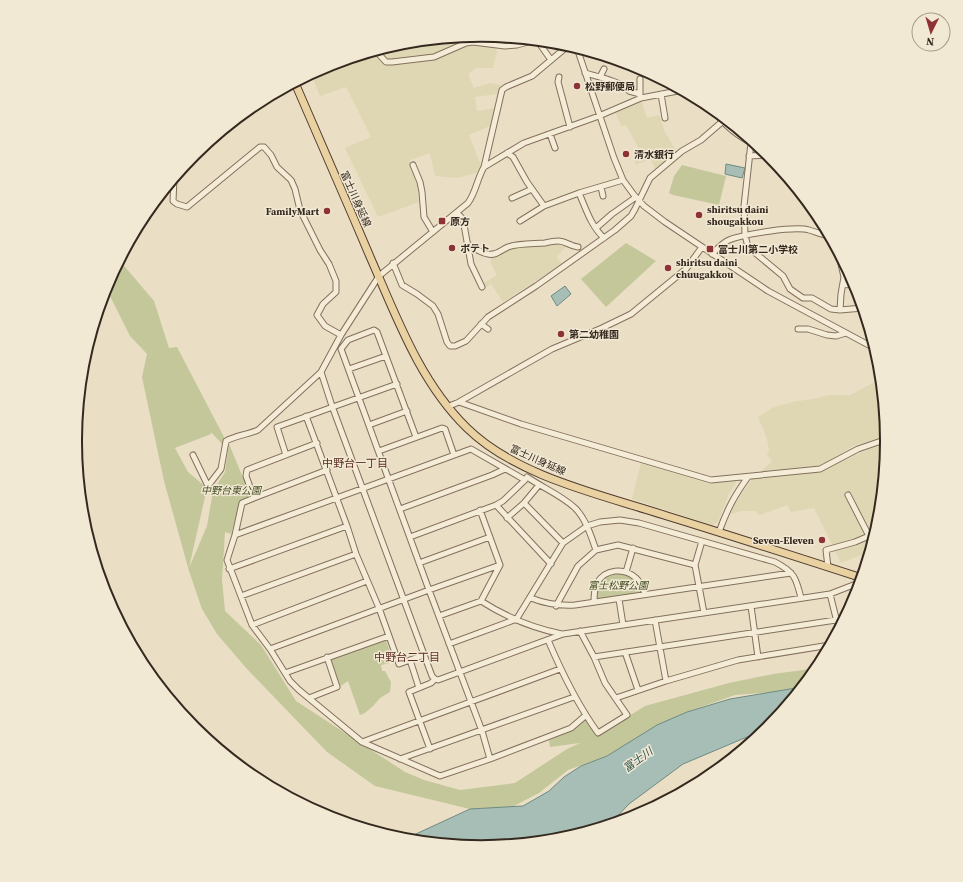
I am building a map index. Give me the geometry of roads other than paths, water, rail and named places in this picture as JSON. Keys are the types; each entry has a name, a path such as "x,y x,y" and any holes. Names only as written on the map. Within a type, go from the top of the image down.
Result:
{"main road":[{"name":"富士川身延線","path":"297,87 379,276 424,374 447,407 468,430 490,447 513,461 569,485 828,567 856,578"}],"street":[{"path":"380,56 386,62 434,56 470,42"},
{"path":"475,42 505,46 521,44"},
{"path":"541,46 551,60"},
{"path":"193,455 208,486 221,468 226,441 239,435 249,434 258,430 321,372 341,334 379,276 393,263 457,213 473,196 484,167 502,90 532,76 562,51"},
{"path":"579,55 614,158 623,180 638,199 650,211 702,248 768,291 869,345"},
{"path":"600,77 604,69"},
{"path":"585,73 600,77 627,88 629,91 640,96"},
{"path":"559,77 558,82 570,126"},
{"path":"640,79 640,96"},
{"path":"484,167 524,143 599,116 640,96 674,92"},
{"path":"660,94 665,118"},
{"path":"393,263 402,285 433,306 438,314 445,339 450,346 455,346 466,341 488,317 536,286 604,238 631,216 638,199 650,178 677,157 682,151 701,140 722,122"},
{"path":"550,134 555,148"},
{"path":"174,188 173,201 186,207 260,147 264,147 271,155 277,167 291,180 295,189 300,210 334,275 336,280 336,292 323,304 317,315 325,326 341,334"},
{"path":"751,147 744,206 745,235 748,247 783,276 790,289 803,298 812,298 831,309 857,308"},
{"path":"507,153 513,157 544,206"},
{"path":"749,156 760,155"},
{"path":"413,165 421,187 424,217 433,232"},
{"path":"520,221 544,206 623,180"},
{"path":"600,187 603,196"},
{"path":"512,198 532,189"},
{"path":"580,193 591,220 604,238"},
{"path":"596,228 612,214 638,199"},
{"path":"457,213 463,219 471,264 482,287"},
{"path":"712,254 728,240 745,235 798,229 809,230 822,234"},
{"path":"468,245 488,254 501,252 508,247 556,240 563,241 571,247 578,247"},
{"path":"447,407 459,402 552,349 631,314 686,269 702,248"},
{"path":"840,310 844,275"},
{"path":"843,285 848,285"},
{"path":"481,324 488,329"},
{"path":"798,329 808,328 828,335 836,336 846,333"},
{"path":"416,437 377,332 374,330 348,340 341,349 428,590 482,731 490,759"},
{"path":"836,336 838,341"},
{"path":"349,369 386,356"},
{"path":"321,372 332,406 424,655 432,676 435,679"},
{"path":"286,455 277,427 396,384"},
{"path":"459,402 521,424 711,480 820,469 858,449 880,441"},
{"path":"369,425 407,411"},
{"path":"306,416 348,526 356,554 379,608 399,664 424,655"},
{"path":"379,451 442,428 445,429 454,455"},
{"path":"254,498 246,476 247,470 317,443"},
{"path":"235,535 471,449 525,480 503,501 496,505 410,537"},
{"path":"400,509 492,475 504,469"},
{"path":"327,470 242,503 235,535 227,560 252,625 270,649 290,681 362,742 440,776 490,759 571,728 585,716"},
{"path":"719,532 729,505 748,477"},
{"path":"527,478 562,497 576,509 587,526 596,550"},
{"path":"507,518 524,503 538,485"},
{"path":"828,567 826,550 844,546 868,536 848,495"},
{"path":"524,503 563,543"},
{"path":"496,505 551,564"},
{"path":"439,616 481,601 500,565 480,510"},
{"path":"449,644 515,620 531,598 563,543 587,526 600,522 620,520 639,523 775,562 786,568 791,573 797,582 801,598"},
{"path":"230,569 348,526"},
{"path":"419,563 490,537"},
{"path":"702,541 695,565 704,613"},
{"path":"556,606 578,566 596,550 618,545 695,565"},
{"path":"626,572 633,548"},
{"path":"241,596 356,554"},
{"path":"270,649 428,590 500,565"},
{"path":"594,602 596,584 604,575 613,572 626,572 635,577 641,584 645,594"},
{"path":"531,598 556,606 575,605 791,573"},
{"path":"252,625 367,581"},
{"path":"430,749 409,692 431,683 435,679 438,680 563,634 830,594 854,583"},
{"path":"594,657 836,620 830,594"},
{"path":"619,598 623,625"},
{"path":"481,601 515,620 546,631 563,634"},
{"path":"751,606 758,657"},
{"path":"656,620 666,681"},
{"path":"548,640 574,697 585,716 598,733 627,715 605,683 594,657 580,631"},
{"path":"285,673 389,636"},
{"path":"616,698 666,681 738,660 824,646"},
{"path":"625,652 638,690"},
{"path":"309,698 337,687 327,657"},
{"path":"410,660 419,688"},
{"path":"362,742 560,669"},
{"path":"400,759 574,697"}],"water":[{"path":"726,164 745,168 742,178 725,174"},
{"path":"565,286 571,294 557,306 551,296"},
{"name":"富士川","path":"794,688 764,723 749,737 683,764 629,804 617,816 585,826 534,837 482,840 429,837 415,834 470,809 523,806 549,791 564,777 581,766 607,756 657,725 687,712 730,699"}],"place":[{"name":"松野郵便局","path":"577,86"},
{"name":"清水銀行","path":"626,154"},
{"name":"FamilyMart","path":"327,211"},
{"name":"shiritsu daini shougakkou","path":"699,215"},
{"name":"原方","path":"442,221"},
{"name":"ポテト","path":"452,248"},
{"name":"富士川第二小学校","path":"710,249"},
{"name":"shiritsu daini chuugakkou","path":"668,268"},
{"name":"第二幼稚園","path":"561,334"},
{"name":"Seven-Eleven","path":"822,540"}],"district":[{"name":"中野台一丁目","path":"355,463"},
{"name":"中野台二丁目","path":"407,657"}],"park label":[{"name":"中野台東公園","path":"231,490"},
{"name":"富士松野公園","path":"618,585"}]}
